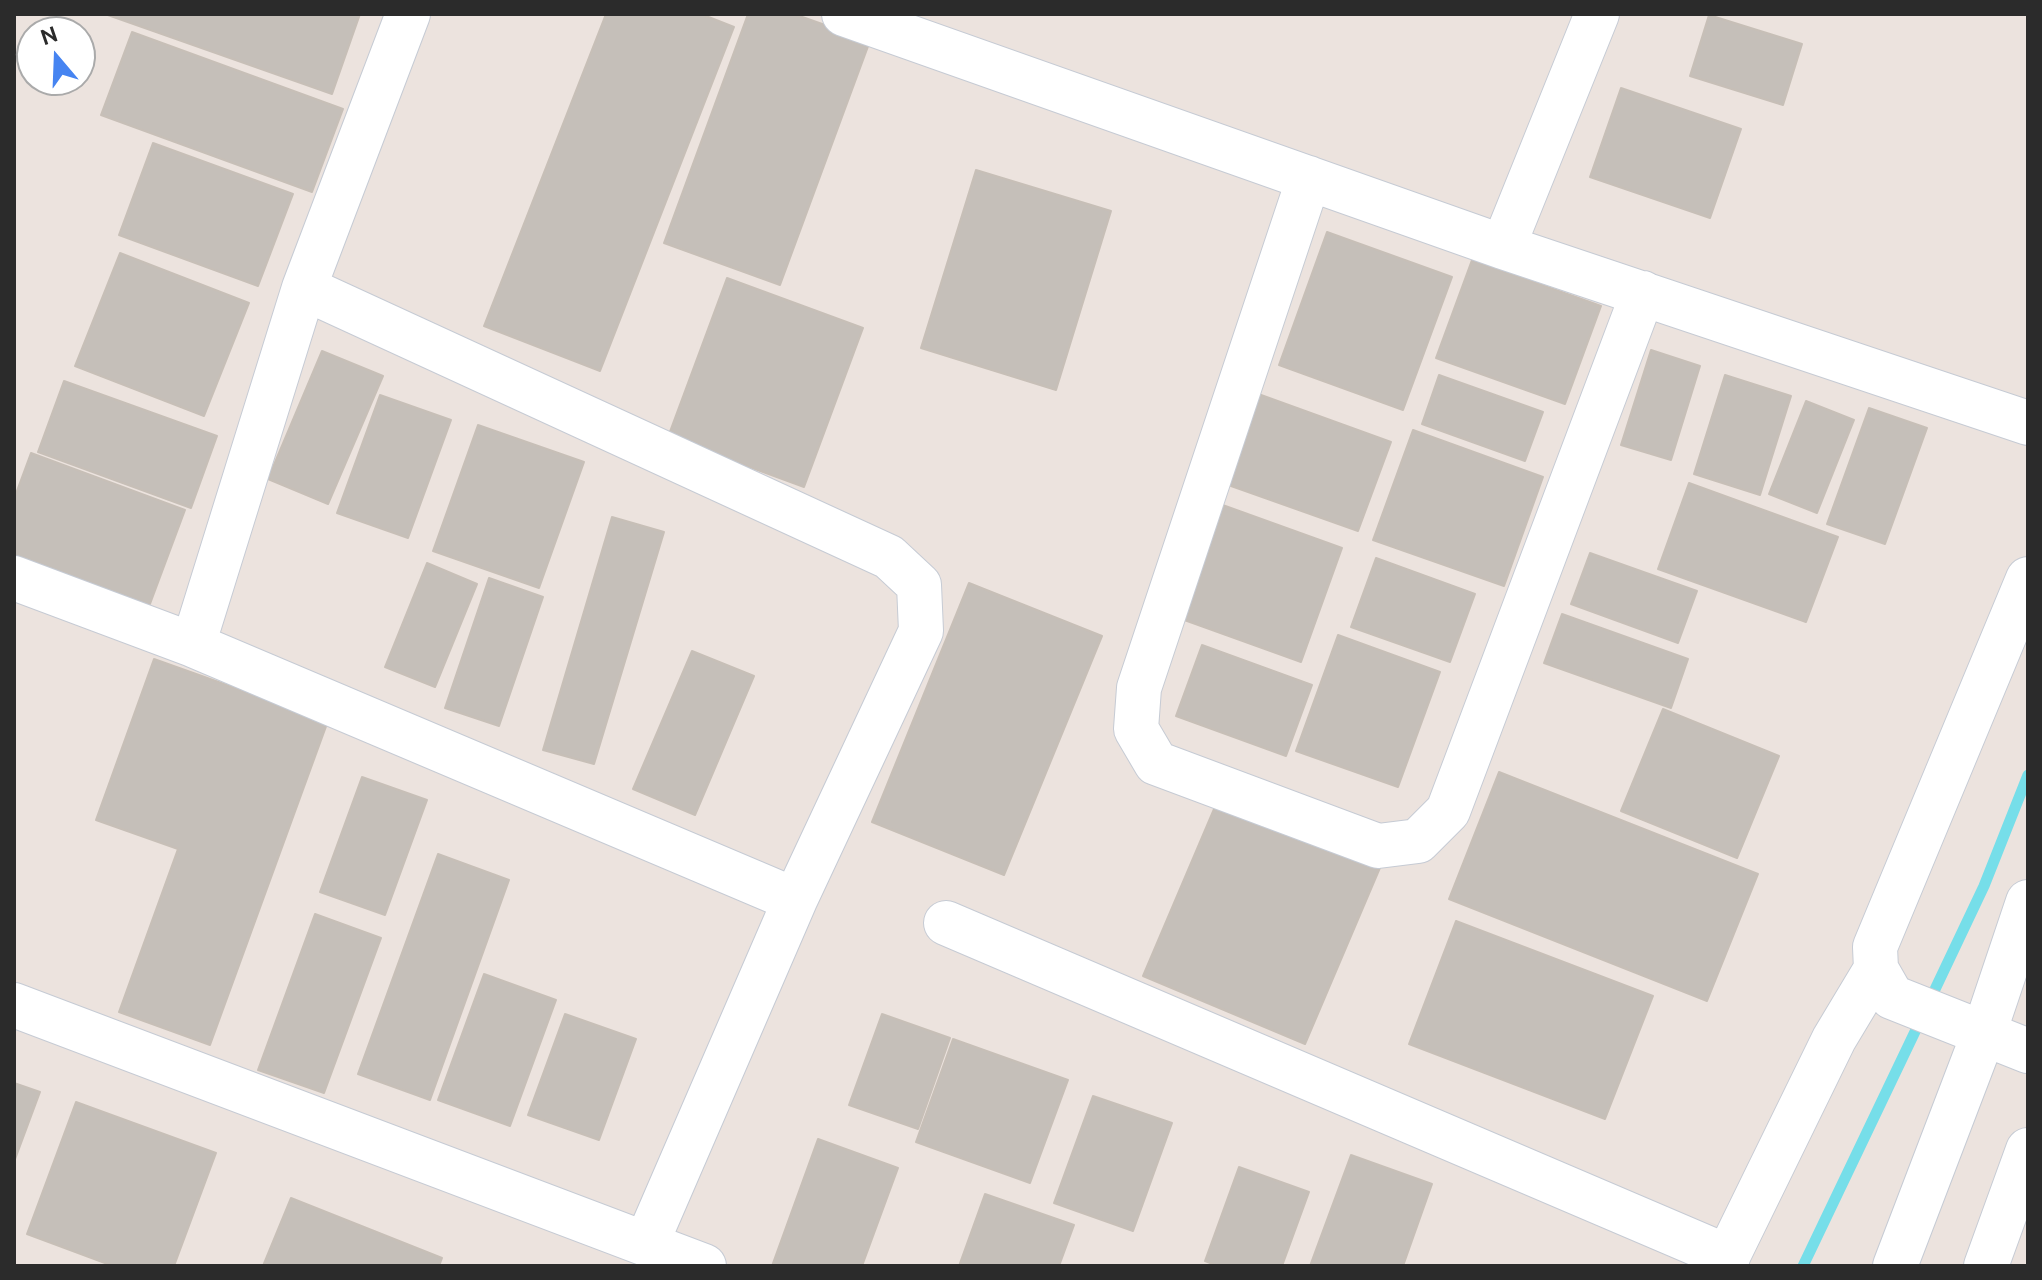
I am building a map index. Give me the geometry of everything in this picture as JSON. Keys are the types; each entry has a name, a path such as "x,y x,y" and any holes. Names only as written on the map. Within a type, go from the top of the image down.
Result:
{"street":[{"path":"193,645 304,288 408,14"},
{"path":"844,14 1503,247 2028,423"},
{"path":"1503,247 1597,14"},
{"path":"1309,178 1139,688 1136,729 1156,763 1378,846 1418,841 1448,811 1643,293"},
{"path":"304,288 889,557 919,585 921,631 795,900 647,1242"},
{"path":"14,578 193,645 795,900"},
{"path":"2028,579 1875,947 1884,983 1969,1028 2028,1051"},
{"path":"1895,1266 1969,1028 2028,902"},
{"path":"946,923 1726,1261 1834,1039 1884,983"},
{"path":"14,1005 704,1266"},
{"path":"1986,1266 2028,1150"}],"building":[{"path":"105,14 360,14 332,94"},
{"path":"606,14 701,14 734,27 600,371 484,326"},
{"path":"748,14 794,14 870,41 780,285 664,243"},
{"path":"1709,15 1802,44 1783,105 1690,76"},
{"path":"132,32 343,109 312,192 101,115"},
{"path":"1621,88 1741,129 1710,218 1590,177"},
{"path":"153,143 293,194 258,286 119,235"},
{"path":"976,170 1111,211 1056,390 921,348"},
{"path":"1327,232 1452,277 1403,410 1279,365"},
{"path":"120,253 249,303 204,416 75,366"},
{"path":"1472,260 1601,306 1565,404 1436,358"},
{"path":"727,278 863,328 804,487 668,437"},
{"path":"1651,350 1700,366 1671,460 1621,445"},
{"path":"322,351 383,376 328,504 268,479"},
{"path":"1439,375 1543,412 1525,461 1422,424"},
{"path":"1725,375 1791,396 1760,495 1694,474"},
{"path":"64,381 217,436 191,508 38,452"},
{"path":"1250,391 1391,442 1358,531 1217,481"},
{"path":"380,395 451,420 408,538 337,513"},
{"path":"1806,401 1854,420 1817,513 1769,494"},
{"path":"1869,408 1927,428 1885,544 1827,524"},
{"path":"478,425 584,462 539,588 433,551"},
{"path":"1413,430 1543,477 1504,586 1373,540"},
{"path":"31,453 185,510 147,612 14,563 14,499"},
{"path":"1689,483 1838,537 1806,622 1658,569"},
{"path":"1217,503 1342,548 1301,662 1176,617"},
{"path":"612,517 664,532 594,764 543,750"},
{"path":"1590,553 1697,591 1678,643 1571,604"},
{"path":"1376,558 1475,594 1450,662 1351,627"},
{"path":"427,563 477,584 435,687 385,667"},
{"path":"489,578 543,597 499,726 445,708"},
{"path":"969,583 1102,636 1004,875 872,822"},
{"path":"1562,614 1688,659 1671,708 1544,663"},
{"path":"1338,635 1440,672 1398,787 1296,751"},
{"path":"1202,645 1312,685 1286,756 1176,716"},
{"path":"692,651 754,676 695,815 633,789"},
{"path":"154,659 328,721 210,1045 119,1012 178,849 96,820"},
{"path":"1663,709 1779,756 1737,858 1621,811"},
{"path":"1499,772 1758,874 1707,1001 1449,899"},
{"path":"362,777 427,800 385,915 320,892"},
{"path":"1220,795 1382,863 1305,1044 1143,976"},
{"path":"438,854 509,880 430,1100 358,1074"},
{"path":"315,914 381,938 324,1093 258,1070"},
{"path":"1456,921 1653,996 1605,1119 1409,1044"},
{"path":"484,974 556,1000 510,1126 438,1100"},
{"path":"565,1014 636,1039 599,1140 528,1115"},
{"path":"882,1014 950,1038 918,1129 849,1105"},
{"path":"953,1039 1068,1080 1030,1183 916,1142"},
{"path":"14,1083 40,1092 14,1162"},
{"path":"1093,1096 1172,1123 1133,1231 1054,1203"},
{"path":"76,1102 216,1153 174,1266 113,1266 27,1234"},
{"path":"818,1139 898,1168 862,1266 772,1266"},
{"path":"1351,1155 1432,1184 1403,1266 1310,1266"},
{"path":"1239,1167 1309,1192 1282,1266 1218,1266 1205,1261"},
{"path":"985,1194 1074,1225 1059,1266 959,1266"},
{"path":"291,1198 442,1258 439,1266 263,1266"}],"waterway":[{"path":"1929,1002 1984,886 2028,775"},
{"path":"1803,1266 1922,1017"}]}
